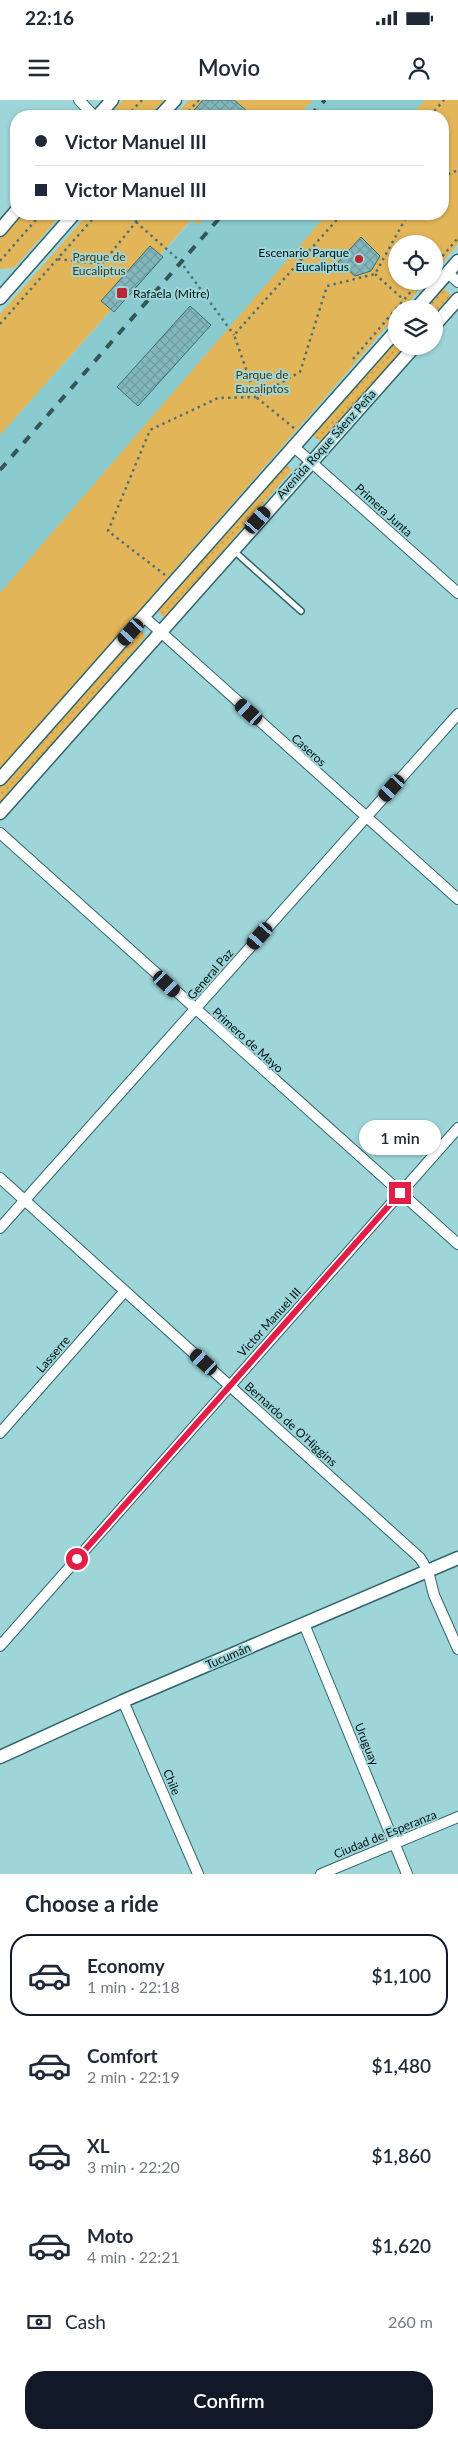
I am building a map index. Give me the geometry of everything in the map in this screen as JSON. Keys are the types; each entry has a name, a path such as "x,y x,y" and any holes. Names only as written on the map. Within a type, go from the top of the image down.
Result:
{"street":[{"path":"79,100 90,110"},
{"path":"102,110 112,100"},
{"path":"166,110 175,100"},
{"path":"0,230 10,218"},
{"path":"0,298 69,220"},
{"path":"424,300 458,261"},
{"path":"448,273 458,282"},
{"path":"443,316 458,299"},
{"name":"Avenida Roque Sáenz Peña","path":"0,779 388,340"},
{"name":"Avenida Roque Sáenz Peña","path":"0,813 162,633 232,550 407,355"},
{"name":"Primera Junta","path":"294,446 458,592"},
{"name":"Caseros","path":"144,617 458,899"},
{"name":"General Paz","path":"0,1228 458,714"},
{"name":"Primero de Mayo","path":"0,833 458,1244"},
{"name":"Victor Manuel III","path":"0,1646 458,1128"},
{"name":"Bernardo de O'Higgins","path":"0,1178 420,1558 428,1571"},
{"name":"Lasserre","path":"0,1433 125,1291"},
{"name":"Tucumán","path":"0,1757 123,1701 457,1557"},
{"path":"428,1571 434,1595 458,1649"},
{"name":"Uruguay","path":"304,1624 408,1874"},
{"name":"Chile","path":"123,1701 198,1874"},
{"name":"Ciudad de Esperanza","path":"321,1874 458,1817"}],"lane":[{"path":"232,550 301,611"}],"path":[{"path":"133,110 142,100"},
{"path":"189,110 198,100"},
{"path":"435,110 444,100"},
{"path":"0,261 36,220"},
{"path":"0,324 92,220"},
{"path":"234,335 337,220"},
{"path":"171,568 164,575 108,530 150,430 218,398 256,397 300,372 327,286 375,274 405,220"},
{"path":"58,259 102,264 136,222 180,261 234,335 256,397 293,429 299,421"},
{"path":"443,256 458,238"},
{"path":"375,274 404,300 412,290"},
{"path":"351,361 388,318"}],"shaded area":[{"path":"313,100 425,100 416,110 304,110"},
{"path":"192,220 198,224 202,220 322,220 0,593 0,435"}],"green space":[{"path":"123,100 164,100 155,110 114,110"},
{"path":"189,100 313,100 304,110 180,110"},
{"name":"Parque de Eucaliptos","path":"425,100 458,100 458,244 443,262 443,235 388,235 388,290 419,290 410,300 388,300 388,325 0,770 0,593 322,220 449,220 449,110 416,110"},
{"path":"17,220 57,220 14,268 0,269 0,239"},
{"name":"Parque de Eucaliptus","path":"83,220 191,220 0,435 0,314"},
{"name":"Parque de Eucaliptus","path":"193,220 203,220 198,225"},
{"path":"443,288 451,295 443,304 443,300 431,300"},
{"path":"388,347 388,355 398,355 321,442 310,433"},
{"path":"283,462 292,470 165,618 154,608"},
{"path":"138,628 146,636 0,807 0,786"}],"building":[{"path":"203,100 234,100 246,110 194,110"},
{"name":"Escenario Parque Eucaliptus","path":"361,237 380,256 371,271 355,276 338,262"},
{"path":"150,246 163,257 114,312 101,301"},
{"path":"190,306 211,325 138,406 117,387"}],"railway":[{"path":"316,110 325,100"},
{"path":"0,470 218,220"}],"place":[{"name":"Escenario Parque Eucaliptus","path":"359,259"},
{"name":"Rafaela (Mitre)","path":"122,293"}],"route":[{"path":"77,1559 400,1193"}]}
